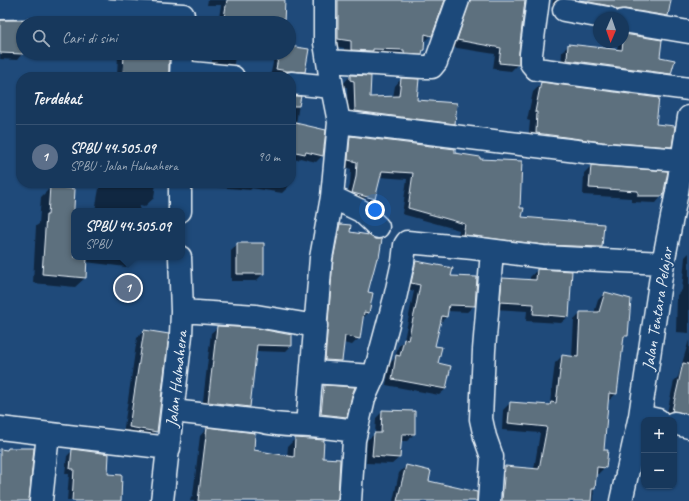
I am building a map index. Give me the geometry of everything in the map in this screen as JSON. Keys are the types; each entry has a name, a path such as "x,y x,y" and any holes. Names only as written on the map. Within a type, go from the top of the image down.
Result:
{"street":[{"path":"308,426 321,258 332,197 339,122 325,43 325,0"},
{"path":"328,61 432,67 436,62 458,0"},
{"path":"538,0 531,54 531,63 536,69 689,89"},
{"path":"0,8 56,4 183,13"},
{"path":"564,10 593,15"},
{"path":"629,22 689,32"},
{"path":"182,67 208,72"},
{"path":"296,83 332,87"},
{"name":"Jalan Tentara Pelajar","path":"649,417 663,263 677,192 689,117"},
{"path":"339,122 601,154 682,160"},
{"path":"180,188 180,208"},
{"path":"332,197 362,211 378,227"},
{"path":"350,501 354,440 364,398 374,376 395,298 405,245 407,242 543,257 663,263"},
{"path":"489,501 492,458 481,419 484,350 492,251"},
{"name":"Jalan Halmahera","path":"162,501 181,335 182,311 180,260"},
{"path":"182,311 256,316 316,326"},
{"path":"312,372 374,376"},
{"path":"173,411 260,421 268,424 356,431"},
{"path":"677,424 689,426"},
{"path":"0,428 169,448"},
{"path":"41,501 48,434"},
{"name":"Jalan Tentara Pelajar","path":"621,501 641,442"}],"building":[{"path":"227,0 285,0 284,16 224,16"},
{"path":"338,0 445,0 432,36 425,34 424,50 422,54 404,53 404,50 351,50 351,41 338,39"},
{"path":"470,0 525,0 519,65 499,63 501,48 457,40"},
{"path":"579,0 671,0 668,16 625,9 617,10 610,6"},
{"path":"0,20 16,20 16,54 0,53"},
{"path":"629,35 662,40 660,57 675,60 671,74 567,60 568,44 593,47 593,48 622,50 622,48 629,48"},
{"path":"296,47 309,49 305,72 276,69 278,60 296,60"},
{"path":"124,60 169,60 169,72 123,72"},
{"path":"350,75 371,76 370,97 399,96 401,78 419,79 417,100 457,103 455,124 355,111 354,81 350,80"},
{"path":"541,82 659,98 656,124 675,126 672,147 602,142 536,133 537,112 535,112"},
{"path":"296,96 301,96 299,106 296,106"},
{"path":"296,123 326,130 323,156 306,152 305,154 296,152"},
{"path":"350,136 455,149 455,153 480,157 480,159 522,161 520,208 524,208 522,217 604,224 602,247 544,245 463,235 465,224 408,208 413,173 382,171 375,199 352,193 356,177 357,162 348,160"},
{"path":"591,165 668,171 663,196 638,196 638,191 589,188"},
{"path":"50,188 75,189 74,208 71,208 71,260 87,260 86,278 42,274 46,215 48,215"},
{"path":"340,224 351,225 350,232 369,235 376,239 382,239 379,258 377,258 368,292 373,293 369,313 364,312 360,339 345,336 342,361 325,360 333,260"},
{"path":"237,243 264,243 264,274 237,274"},
{"path":"416,261 453,268 451,276 477,277 475,306 449,305 447,317 442,316 435,346 442,347 438,363 451,366 446,389 392,379 396,355 400,356 404,339 408,340 416,306 420,285 411,283"},
{"path":"537,269 572,271 569,317 533,314 534,304 500,302 502,278 536,280"},
{"path":"605,292 631,299 628,336 624,336 617,394 609,393 604,450 608,450 606,468 597,467 595,489 592,489 591,501 502,501 505,466 539,469 547,427 508,423 510,402 550,405 551,402 556,403 562,355 578,357 580,312 599,312"},
{"path":"217,326 255,328 292,335 292,346 257,345 250,407 208,402"},
{"path":"144,330 169,334 157,432 129,427"},
{"path":"683,363 689,364 689,414 672,411"},
{"path":"324,385 355,387 347,417 321,414"},
{"path":"382,410 415,411 415,434 402,434 400,458 372,456 374,433 381,433"},
{"path":"207,427 255,433 254,450 294,457 295,438 324,440 323,458 340,459 338,499 336,501 198,501"},
{"path":"8,448 34,448 29,501 0,501 0,449 7,450"},
{"path":"72,449 109,454 108,474 122,475 121,501 72,501 74,469 70,469"},
{"path":"406,465 431,471 429,481 477,492 477,501 397,501"}],"place":[{"name":"SPBU 44.505.09","path":"128,288"}]}
